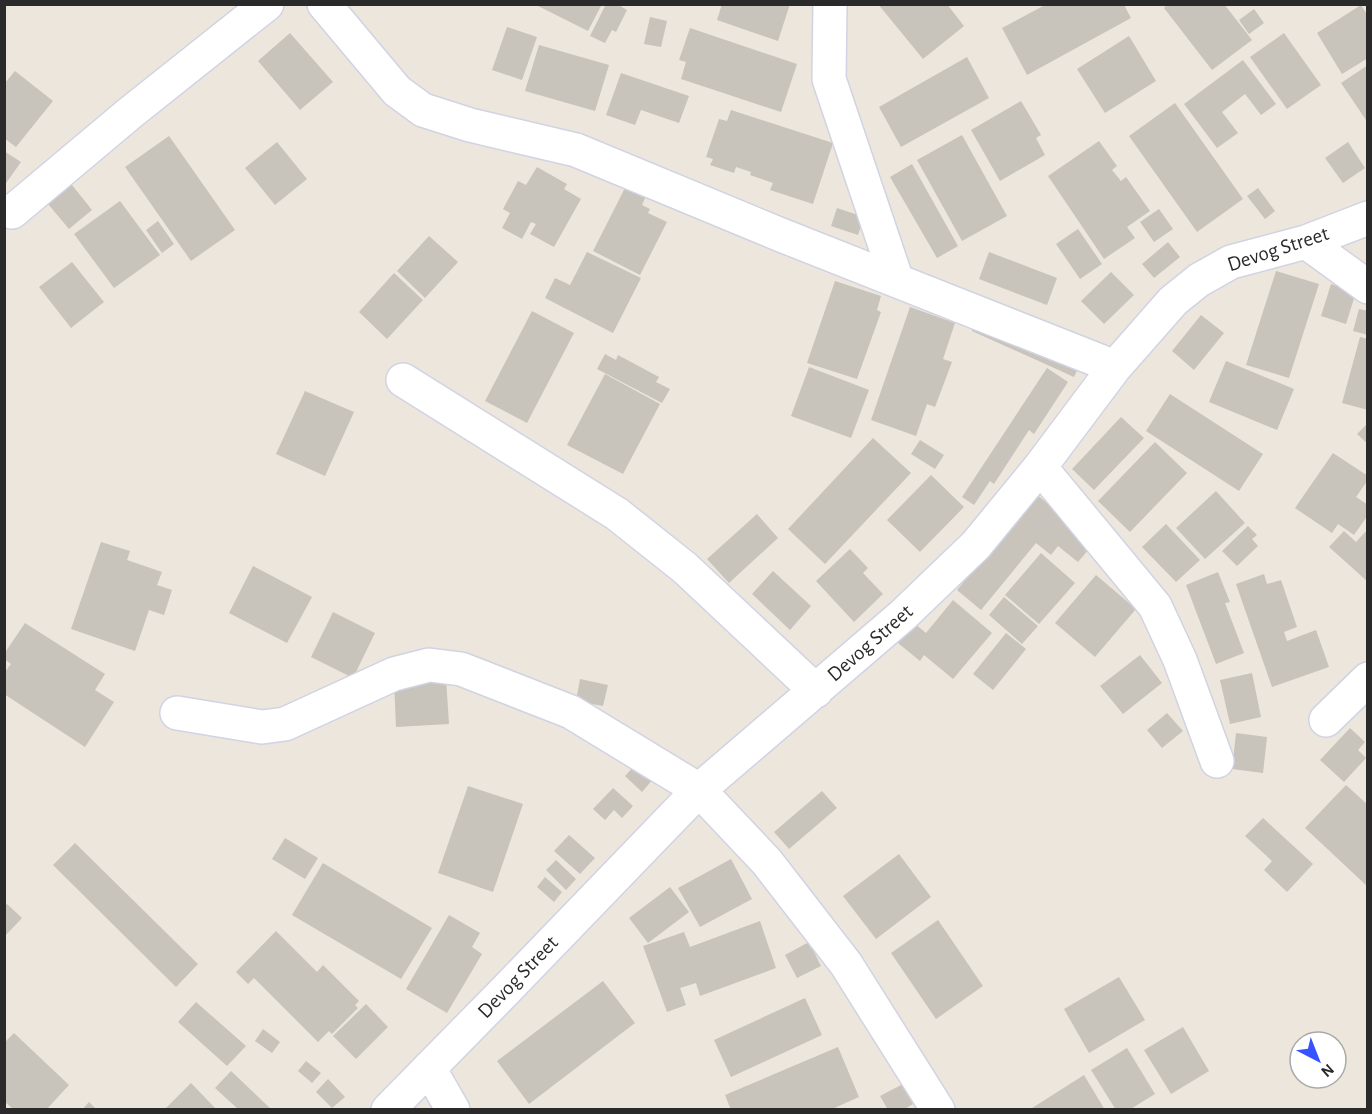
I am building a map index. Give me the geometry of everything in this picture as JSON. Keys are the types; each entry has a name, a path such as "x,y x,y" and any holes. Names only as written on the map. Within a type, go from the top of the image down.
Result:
{"street":[{"path":"12,212 130,113 267,4"},
{"path":"324,4 397,91 423,110 470,125 576,150 1115,367"},
{"path":"830,4 829,79 897,281"},
{"name":"Devog Street","path":"388,1110 699,790 903,615 975,545 1040,467 1115,367 1173,301 1199,280 1231,262 1306,242 1368,218"},
{"path":"1306,242 1368,287"},
{"path":"403,380 617,514 685,568 816,691"},
{"path":"1040,467 1155,606 1180,660 1217,761"},
{"path":"177,714 262,727 285,724 394,674 429,665 461,669 571,712 699,790 767,862 846,964 938,1110"},
{"path":"1326,720 1368,679"},
{"path":"429,1068 453,1110"}],"building":[{"path":"534,4 602,4 588,31"},
{"path":"606,4 617,4 627,10 616,32 612,30 605,43 590,36"},
{"path":"722,4 790,4 778,41 717,20"},
{"path":"878,4 947,4 964,26 923,59"},
{"path":"1168,4 1224,4 1252,40 1212,70 1164,8"},
{"path":"1045,5 1124,5 1131,18 1027,75 1002,28"},
{"path":"1361,5 1368,16 1368,58 1342,74 1317,33"},
{"path":"1254,9 1264,23 1249,34 1239,20"},
{"path":"650,17 667,21 661,47 644,44"},
{"path":"507,27 537,37 522,80 492,70"},
{"path":"690,28 797,64 781,112 681,79 686,62 679,60"},
{"path":"290,33 333,82 300,110 258,61"},
{"path":"1284,33 1321,85 1287,109 1250,57"},
{"path":"1129,36 1156,81 1105,113 1077,69"},
{"path":"539,45 609,65 595,111 525,91"},
{"path":"967,57 989,98 901,147 879,107"},
{"path":"1243,60 1276,104 1261,115 1245,94 1222,112 1238,133 1217,148 1184,104"},
{"path":"1368,65 1368,123 1341,83"},
{"path":"15,71 53,101 16,147 4,138 4,84"},
{"path":"621,73 689,96 679,123 641,110 635,125 606,115"},
{"path":"1021,101 1041,135 1036,138 1045,155 1000,181 971,130"},
{"path":"1175,103 1243,199 1197,232 1129,136"},
{"path":"731,110 833,143 813,204 770,190 773,183 750,175 751,172 736,167 734,173 710,165 713,159 706,157 719,119 727,121"},
{"path":"962,135 1007,216 962,241 917,160"},
{"path":"169,136 235,230 191,261 125,167"},
{"path":"1099,141 1117,166 1112,170 1121,181 1126,177 1150,211 1127,227 1135,238 1104,259 1048,176"},
{"path":"277,142 307,179 275,205 245,168"},
{"path":"1348,142 1365,168 1343,183 1325,158"},
{"path":"4,151 21,162 4,186"},
{"path":"912,164 958,246 937,258 890,177"},
{"path":"537,167 567,184 564,189 581,199 554,247 530,234 536,224 531,222 522,239 502,228 510,213 503,209 518,181 526,185"},
{"path":"72,185 92,210 69,229 48,204"},
{"path":"626,186 646,196 642,205 650,209 648,213 667,222 640,275 593,251"},
{"path":"1258,188 1275,211 1265,219 1247,196"},
{"path":"120,201 160,255 114,288 74,234"},
{"path":"837,208 864,217 858,235 831,226"},
{"path":"1159,209 1173,229 1154,242 1140,222"},
{"path":"158,221 174,244 162,253 146,230"},
{"path":"1078,229 1102,264 1080,279 1056,244"},
{"path":"429,236 458,262 425,298 397,271"},
{"path":"1168,242 1180,257 1154,278 1142,264"},
{"path":"587,252 641,278 613,333 545,298 555,278 570,285"},
{"path":"989,252 1057,278 1047,305 979,279"},
{"path":"72,262 104,302 71,328 39,287"},
{"path":"1276,271 1319,284 1289,378 1246,365"},
{"path":"1111,272 1134,295 1104,324 1081,301"},
{"path":"394,273 423,300 387,339 359,312"},
{"path":"835,281 881,296 877,310 881,312 857,379 807,363"},
{"path":"1331,284 1356,292 1346,324 1321,316"},
{"path":"910,307 955,323 943,359 952,362 935,407 927,404 916,436 871,420"},
{"path":"1359,309 1368,311 1368,335 1353,331"},
{"path":"532,311 574,333 527,423 485,401"},
{"path":"1201,315 1224,333 1194,370 1172,351"},
{"path":"979,316 1081,362 1074,377 972,331"},
{"path":"1360,337 1368,339 1368,410 1342,403"},
{"path":"605,354 616,360 618,355 659,377 656,382 670,389 662,403 597,369"},
{"path":"1226,361 1294,389 1277,430 1209,402"},
{"path":"809,367 869,390 851,438 791,416"},
{"path":"1047,368 1068,382 1034,434 1029,430 994,484 990,481 974,505 962,497"},
{"path":"605,374 660,404 623,474 567,445"},
{"path":"305,391 354,412 325,476 276,454"},
{"path":"1170,394 1263,454 1239,491 1146,431"},
{"path":"1121,417 1144,438 1094,490 1072,469"},
{"path":"1368,423 1368,444 1357,434"},
{"path":"873,438 911,473 825,564 788,529"},
{"path":"920,440 944,455 935,469 911,454"},
{"path":"1155,442 1187,473 1130,532 1098,501"},
{"path":"1333,453 1368,476 1368,480 1356,497 1368,505 1368,515 1354,535 1338,524 1332,533 1295,508"},
{"path":"931,475 964,507 920,552 887,520"},
{"path":"1216,491 1245,523 1205,559 1176,528"},
{"path":"1036,494 1095,542 1078,562 1058,546 1051,555 1036,543 981,610 957,590"},
{"path":"757,514 778,538 729,583 707,559"},
{"path":"1166,524 1200,560 1176,582 1142,547"},
{"path":"1248,526 1257,535 1252,539 1258,546 1237,566 1222,551"},
{"path":"1368,529 1368,582 1329,547 1344,531 1356,542"},
{"path":"101,542 130,551 127,560 162,572 157,585 172,590 164,615 149,610 135,651 71,629"},
{"path":"850,549 868,568 863,573 883,594 854,622 816,581"},
{"path":"1041,553 1075,583 1039,624 1005,595"},
{"path":"253,566 312,597 287,643 229,613"},
{"path":"773,571 811,606 790,630 752,594"},
{"path":"1218,572 1230,602 1225,603 1244,653 1216,664 1186,585"},
{"path":"1264,574 1267,584 1281,580 1297,627 1284,632 1287,641 1316,630 1329,667 1272,687 1236,584"},
{"path":"1096,575 1136,609 1095,657 1055,623"},
{"path":"1004,597 1038,626 1022,644 989,615"},
{"path":"953,600 992,633 953,679 924,655 920,661 898,643 914,623 926,633"},
{"path":"333,612 375,633 353,678 311,657"},
{"path":"25,623 105,674 95,690 114,702 85,747 4,694 4,673 11,664 4,659 4,654"},
{"path":"1006,633 1026,649 993,690 973,674"},
{"path":"1140,655 1162,683 1123,714 1100,686"},
{"path":"1252,673 1261,717 1230,724 1220,680"},
{"path":"446,678 449,724 396,727 394,681"},
{"path":"580,679 608,685 603,706 576,701"},
{"path":"1167,713 1183,731 1162,748 1147,730"},
{"path":"1350,728 1365,742 1358,750 1366,758 1344,782 1320,760"},
{"path":"1236,733 1267,737 1263,773 1232,769"},
{"path":"637,763 654,778 642,792 625,776"},
{"path":"1346,785 1368,805 1368,887 1305,828"},
{"path":"468,786 523,804 493,892 438,873"},
{"path":"613,788 633,806 622,818 614,810 605,820 593,809"},
{"path":"822,791 837,808 789,849 774,832"},
{"path":"1263,818 1313,864 1287,892 1264,870 1272,861 1245,836"},
{"path":"569,835 595,858 580,874 554,851"},
{"path":"285,838 318,858 305,879 272,859"},
{"path":"75,843 198,964 176,987 53,865"},
{"path":"899,854 931,897 876,939 843,896"},
{"path":"731,859 752,899 700,927 678,888"},
{"path":"556,860 576,879 566,890 546,870"},
{"path":"323,863 432,928 401,979 292,915"},
{"path":"545,877 562,892 554,902 537,887"},
{"path":"670,887 689,912 648,943 629,918"},
{"path":"7,904 22,918 4,937 4,907"},
{"path":"449,915 480,933 472,947 482,954 447,1013 406,989"},
{"path":"938,920 983,986 936,1019 891,953"},
{"path":"760,921 776,968 700,996 696,983 680,988 686,1005 667,1012 643,946 684,932 690,947"},
{"path":"276,931 317,972 323,965 359,1001 355,1005 358,1008 332,1034 329,1031 318,1042 254,978 248,984 236,972"},
{"path":"809,942 821,966 797,978 785,955"},
{"path":"1119,977 1145,1020 1089,1053 1064,1009"},
{"path":"603,981 635,1023 529,1104 497,1061"},
{"path":"805,998 822,1035 731,1077 714,1040"},
{"path":"196,1002 246,1046 227,1066 178,1022"},
{"path":"366,1004 388,1027 356,1059 333,1036"},
{"path":"1183,1027 1209,1071 1171,1094 1144,1050"},
{"path":"263,1029 280,1042 272,1053 255,1041"},
{"path":"14,1033 69,1085 46,1110 14,1110 4,1101 4,1043"},
{"path":"838,1047 859,1097 830,1110 731,1110 725,1095"},
{"path":"1127,1048 1155,1094 1129,1110 1116,1110 1091,1070"},
{"path":"306,1061 321,1073 312,1083 298,1071"},
{"path":"231,1071 272,1110 239,1110 215,1088"},
{"path":"1084,1075 1105,1110 1029,1110"},
{"path":"328,1079 345,1097 332,1108 316,1092"},
{"path":"191,1083 217,1110 164,1110"},
{"path":"903,1084 913,1104 903,1110 888,1110 880,1096"},
{"path":"89,1102 97,1110 82,1110"}]}
